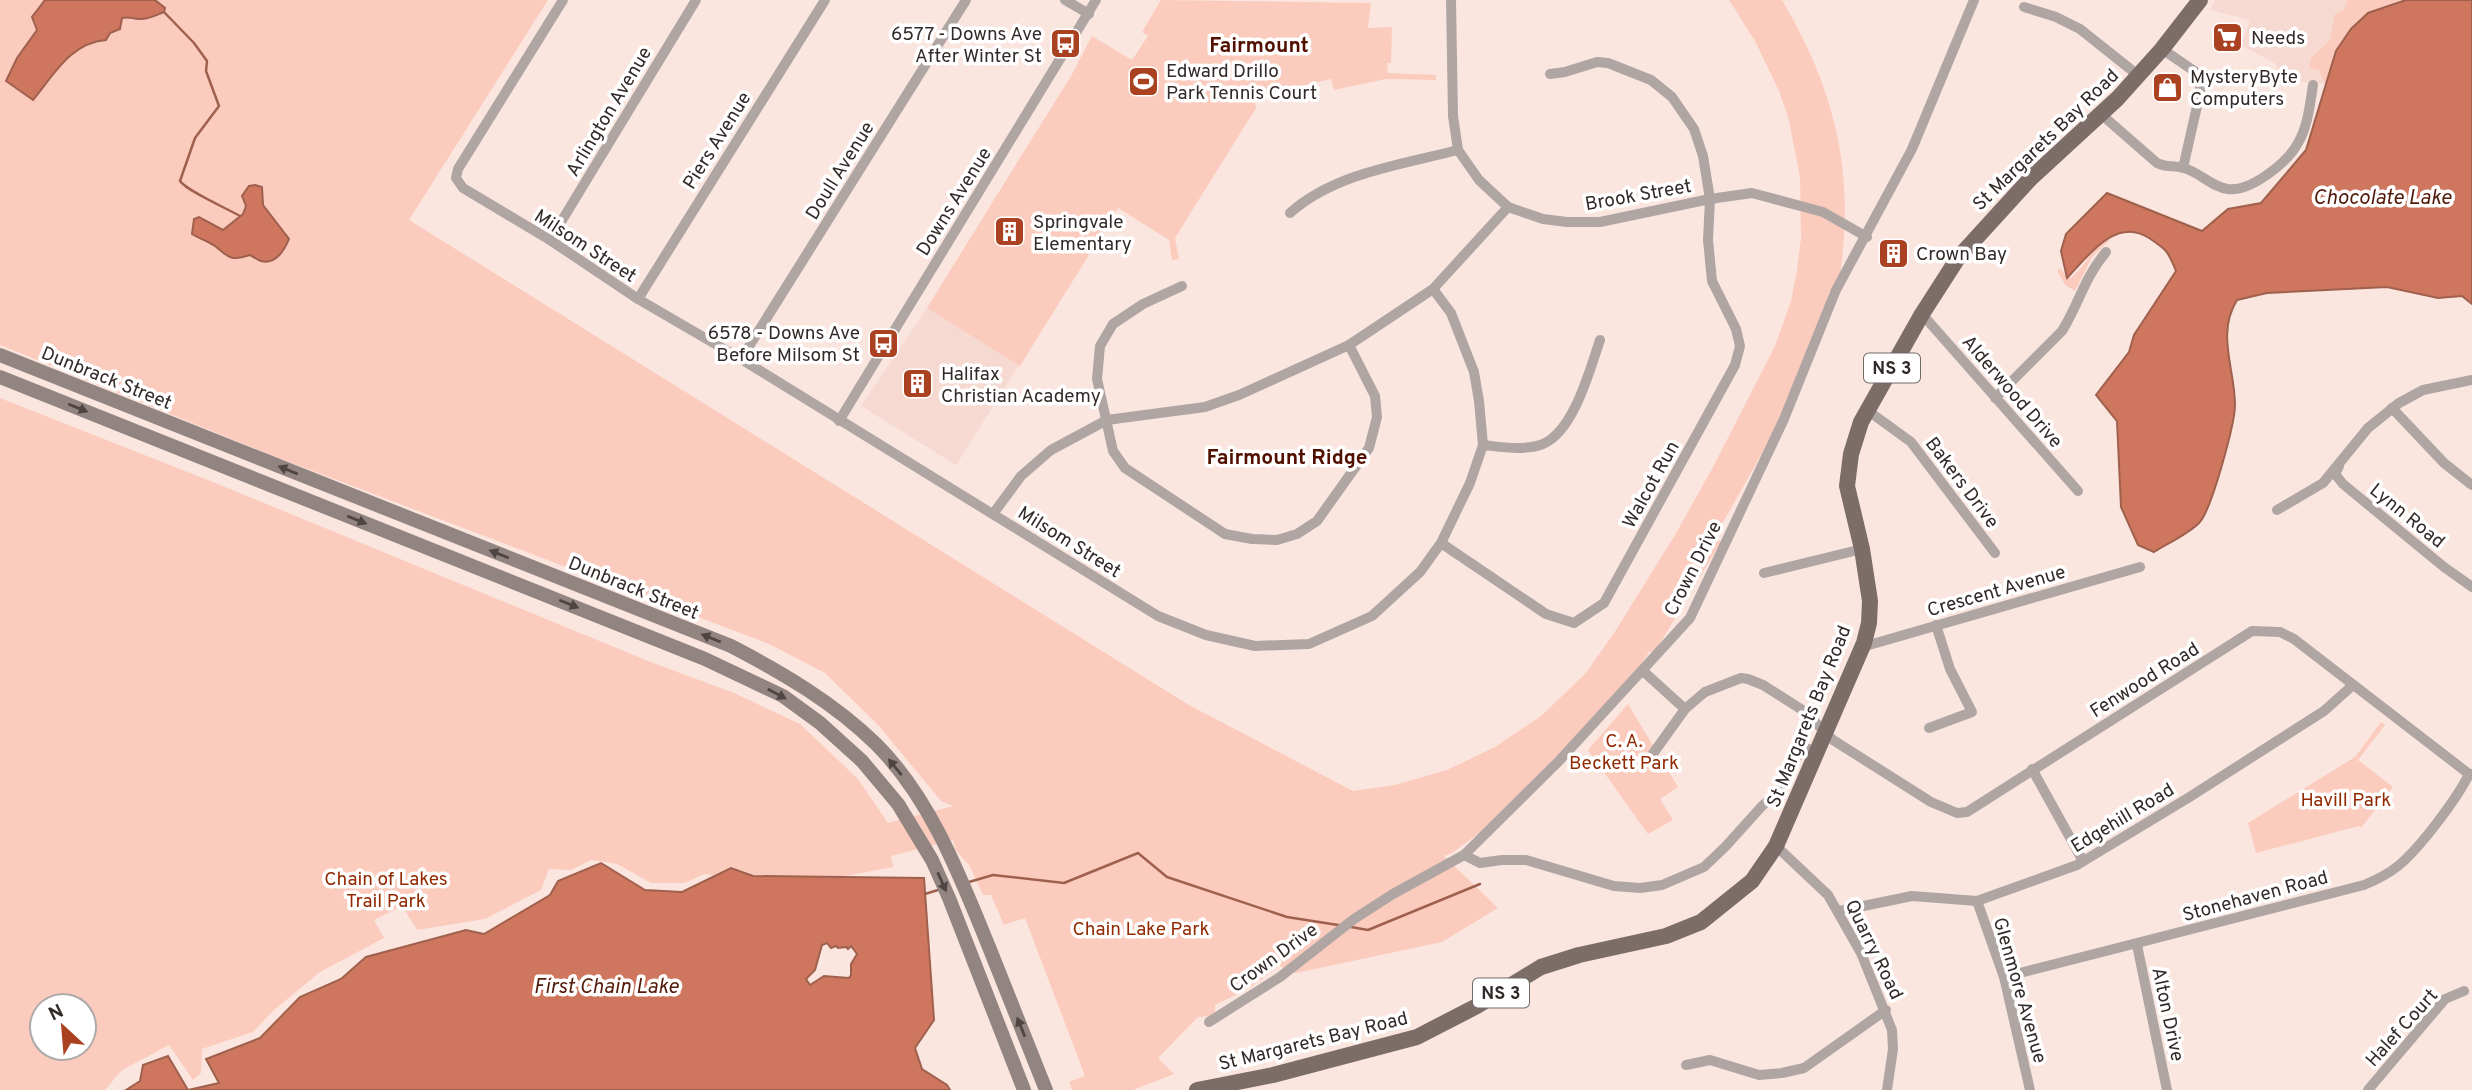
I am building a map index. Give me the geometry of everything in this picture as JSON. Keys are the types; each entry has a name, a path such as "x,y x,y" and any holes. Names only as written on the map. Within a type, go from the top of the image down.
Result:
{"main road":[{"name":"St Margarets Bay Road","path":"1197,1090 1273,1075 1417,1037 1494,997 1541,967 1579,955 1629,946 1679,932 1701,922 1752,880 1776,846 1862,647 1870,613 1862,549 1846,486 1855,438 1867,410 1922,314 1958,258 2031,178 2102,115 2139,76 2200,0"},
{"name":"Dunbrack Street","path":"0,355 731,646 780,672 844,717 877,745 900,773 934,824 984,934 1046,1090"},
{"name":"Dunbrack Street","path":"0,377 692,654 783,696 842,741 883,783 914,828 932,860 966,939 1024,1090"}],"street":[{"name":"Milsom Street","path":"563,0 458,169 456,178 463,188 550,240 638,299 741,359 1158,615 1206,635 1255,646 1310,644 1372,615 1420,572 1441,543 1470,483 1483,445 1474,372 1451,313 1433,289"},
{"name":"Arlington Avenue","path":"550,240 696,0"},
{"name":"Piers Avenue","path":"638,299 825,0"},
{"name":"Doull Avenue","path":"741,359 966,0"},
{"path":"1065,0 1088,14"},
{"name":"Downs Avenue","path":"839,421 1097,0"},
{"name":"Brook Street","path":"1451,0 1452,116 1458,150 1479,180 1508,207 1543,219 1600,222 1752,193 1823,212 1867,237"},
{"name":"Crown Drive","path":"1209,1022 1280,977 1354,919 1393,894 1464,856 1559,761 1690,618 1784,419 1836,290 1867,237 1912,149 1974,0"},
{"path":"2024,7 2056,17 2080,29 2139,76"},
{"path":"2162,49 2200,75 2200,93 2183,168"},
{"path":"1550,74 1597,62 1608,63 1651,80 1672,97 1694,129 1703,156 1710,199"},
{"path":"2102,115 2157,163 2166,168 2183,168 2222,188 2232,190 2262,179 2297,145 2307,118 2314,85"},
{"path":"1290,213 1307,198 1348,178 1458,150"},
{"name":"Walcot Run","path":"1441,543 1546,614 1574,622 1604,603 1735,365 1740,346 1736,329 1712,281 1708,240 1710,199"},
{"path":"993,514 1021,476 1051,450 1107,420 1205,407 1239,395 1349,345 1433,289 1508,207"},
{"path":"1995,398 2062,331 2087,277 2106,252"},
{"path":"1182,286 1143,304 1113,324 1100,346 1097,379 1113,451 1125,468 1225,534 1278,540 1297,534 1317,521 1369,448 1377,417 1375,396 1349,345"},
{"name":"Alderwood Drive","path":"1922,314 2078,491"},
{"path":"1483,445 1518,448 1544,443 1561,428 1577,405 1600,340"},
{"path":"2277,510 2323,483 2368,428 2392,408 2423,390 2472,380"},
{"path":"2392,408 2444,463 2472,485"},
{"name":"Bakers Drive","path":"1867,410 1911,442 1995,553"},
{"name":"Lynn Road","path":"2340,463 2335,474 2343,484 2472,587"},
{"path":"1764,573 1862,549"},
{"name":"Crescent Avenue","path":"1862,647 2140,567"},
{"path":"1929,728 1972,712 1950,668 1936,625"},
{"name":"Fenwood Road","path":"1825,732 1849,751 1931,802 1957,813 1967,812 2252,631 2280,632 2311,650 2471,774"},
{"path":"1643,671 1685,709"},
{"path":"1651,755 1685,709 1705,692 1741,678 1763,685 1804,711 1825,732"},
{"name":"Edgehill Road","path":"1839,911 1912,896 1977,901 2083,861 2324,711 2353,685"},
{"path":"1464,856 1480,863 1526,860 1614,886 1640,888 1662,885 1704,867 1776,794 1803,747 1817,752"},
{"path":"2032,769 2083,861"},
{"name":"Stonehaven Road","path":"2004,977 2381,878 2407,857 2460,793 2471,774"},
{"name":"Quarry Road","path":"1776,846 1828,895 1857,944 1886,1010 1893,1042 1888,1090"},
{"name":"Glenmore Avenue","path":"1977,901 2004,977 2030,1090"},
{"name":"Alton Drive","path":"2137,944 2167,1090"},
{"name":"Halef Court","path":"2368,1090 2445,999 2464,991"},
{"path":"1686,1065 1710,1060 1759,1074 1804,1068 1886,1010"}],"shaded area":[{"path":"2215,0 2406,0 2368,13 2336,51 2325,84 2276,80 2276,64 2241,45 2250,20 2210,10"},
{"path":"1024,151 1118,208 956,465 861,406 927,308"}],"green space":[{"path":"0,0 548,0 409,220 1189,705 1353,791 1395,785 1447,770 1495,747 1541,716 1585,674 1616,630 1675,535 1775,346 1791,301 1797,270 1801,238 1800,178 1789,120 1779,91 1755,41 1729,0 1782,0 1817,71 1830,106 1838,141 1845,214 1837,293 1829,292 1820,325 1795,388 1714,538 1721,542 1654,653 1650,651 1608,705 1559,753 1561,756 1523,801 1452,853 1444,856 1498,908 1442,942 1296,973 1279,966 1251,987 1215,1005 1215,1016 1198,1017 1158,1058 1174,1074 1133,1090 1072,1090 1069,1082 1085,1076 1025,918 1004,925 991,895 983,895 969,865 956,851 953,840 891,856 893,867 824,880 704,874 685,883 651,883 617,864 591,860 571,870 549,869 541,890 485,919 417,930 402,906 374,920 384,938 320,972 273,1011 253,1032 202,1049 201,1073 193,1080 169,1045 122,1070 105,1090 0,1090 0,398 218,484 648,661 734,693 800,724 858,779 888,823 953,806 941,801 879,726 825,673 769,644 276,457 0,345"},
{"path":"1161,0 1371,3 1368,28 1392,27 1391,63 1387,63 1388,73 1436,75 1436,80 1386,79 1334,90 1331,79 1254,97 1256,108 1175,238 1179,259 1172,260 1169,240 1118,208 1020,366 927,308 1071,76 1092,36 1132,60 1148,36 1142,32"},
{"path":"2347,0 2406,0 2368,13 2336,51 2325,84 2319,70 2309,68 2311,58 2330,40 2335,14 2344,10"},
{"path":"2109,239 2092,257 2075,291 2065,285 2057,271 2060,268 2071,278 2098,244"},
{"name":"C. A. Beckett Park","path":"1628,704 1678,787 1660,799 1673,820 1648,834 1588,750"},
{"name":"Havill Park","path":"2381,722 2385,725 2358,760 2393,787 2361,828 2359,826 2256,853 2248,823 2355,757"}],"water":[{"path":"45,0 155,0 165,8 164,12 149,18 122,18 120,29 110,33 106,40 82,47 64,62 33,100 6,81 17,58 37,30 32,17"},
{"name":"Chocolate Lake","path":"2406,0 2472,0 2472,304 2462,296 2438,298 2387,287 2267,293 2237,300 2231,313 2227,339 2234,392 2234,415 2222,467 2210,502 2199,523 2177,539 2154,552 2138,545 2121,507 2117,421 2096,395 2129,352 2134,335 2176,271 2169,255 2160,245 2137,232 2125,232 2114,235 2093,250 2067,278 2061,251 2066,234 2107,193 2202,231 2228,209 2261,203 2306,150 2336,51 2351,29 2368,13"},
{"path":"249,186 262,187 263,205 289,239 275,258 266,262 250,255 230,257 192,234 194,219 199,217 223,230 243,214 246,206 242,196"},
{"name":"First Chain Lake","path":"601,863 645,890 682,892 731,868 753,876 924,878 934,1020 915,1048 922,1069 947,1085 950,1090 188,1090 219,1083 206,1059 260,1038 300,997 341,979 366,957 466,930 484,934 550,895 558,881","holes":["827,943 831,948 836,946 848,949 851,946 857,954 851,964 851,975 849,978 824,976 810,985 806,979 815,970 822,945"]},
{"path":"168,1056 188,1090 126,1090 140,1081 143,1065"}],"waterway":[{"path":"164,12 194,43 207,61 206,71 219,106 195,138 180,181 198,194 240,216"},
{"path":"969,882 993,875 1064,883 1138,853 1167,877 1287,917 1338,925"},
{"path":"1351,927 1368,930 1480,884"},
{"path":"925,894 938,890"}],"place":[{"name":"Needs","path":"2228,37"},
{"name":"6577 - Downs Ave After Winter St","path":"1065,44"},
{"name":"Edward Drillo Park Tennis Court","path":"1143,81"},
{"name":"MysteryByte Computers","path":"2167,87"},
{"name":"Springvale Elementary","path":"1010,232"},
{"name":"Crown Bay","path":"1893,253"},
{"name":"6578 - Downs Ave Before Milsom St","path":"883,343"},
{"name":"Halifax Christian Academy","path":"918,384"}],"district":[{"name":"Fairmount","path":"1259,45"},
{"name":"Fairmount Ridge","path":"1287,457"}],"park label":[{"name":"Chain of Lakes Trail Park","path":"386,889"},
{"name":"Chain Lake Park","path":"1141,928"}]}
